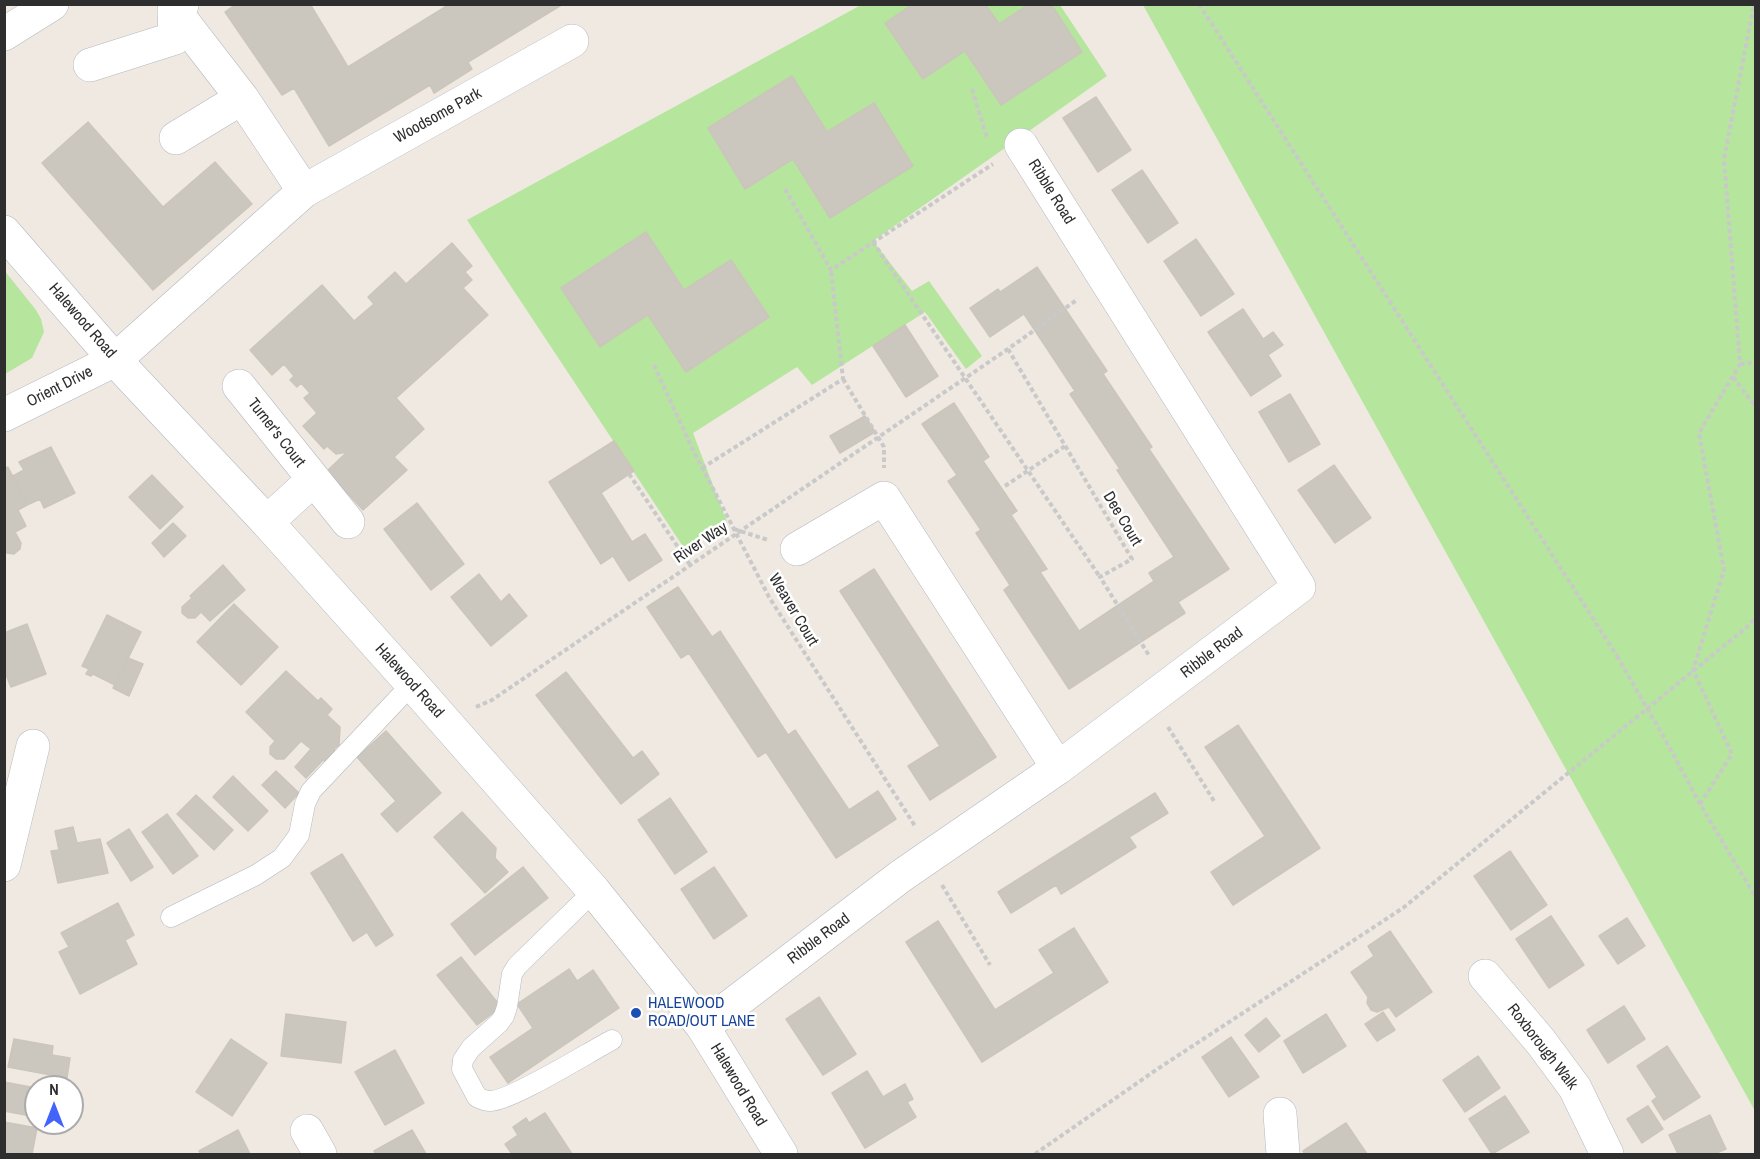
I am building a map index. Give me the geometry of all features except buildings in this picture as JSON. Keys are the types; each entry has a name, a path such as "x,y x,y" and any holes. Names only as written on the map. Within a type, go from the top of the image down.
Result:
{"street":[{"path":"4,34 52,4"},
{"path":"90,65 175,38 178,7"},
{"path":"178,7 304,191"},
{"name":"Woodsome Park","path":"115,360 304,191 572,42"},
{"path":"176,138 242,98"},
{"name":"Ribble Road","path":"703,1027 930,857 1058,768 1299,587 1021,145"},
{"name":"Halewood Road","path":"4,232 115,360 267,522 594,891 703,1027 781,1155"},
{"name":"Orient Drive","path":"4,415 115,360"},
{"name":"Turner's Court","path":"239,386 348,522"},
{"name":"Turner's Court","path":"267,522 313,480"},
{"path":"797,549 884,498 1058,768"},
{"path":"4,865 11,806 33,746"},
{"name":"Roxborough Walk","path":"1485,976 1541,1042 1575,1088 1607,1155"},
{"path":"1280,1114 1283,1155"}],"lane":[{"path":"171,917 256,875 282,858 299,835 305,804 311,791 412,684"},
{"path":"594,891 517,966 509,982 504,1016 471,1048 463,1060 462,1069 477,1097 488,1101 498,1100 612,1040"}],"path":[{"path":"1199,4 1617,656 1755,898"},
{"path":"1700,804 1732,754 1693,670 1724,570 1699,433 1740,364 1724,159 1754,4"},
{"path":"972,89 988,148"},
{"path":"831,270 1021,145"},
{"path":"990,157 991,166"},
{"path":"785,189 831,270 843,379 884,447 884,498"},
{"path":"873,242 1100,578 1214,801"},
{"name":"River Way","path":"446,722 492,700 1008,349 1106,279"},
{"name":"Dee Court","path":"1008,349 1132,559 1100,578"},
{"path":"1740,364 1755,362"},
{"name":"Weaver Court","path":"654,365 702,468 769,597 930,857 990,965"},
{"path":"1732,377 1755,407"},
{"path":"702,468 843,379"},
{"path":"1005,486 1065,446"},
{"path":"629,474 690,565"},
{"path":"1035,1155 1156,1070 1403,908 1747,627 1755,617"}],"green space":[{"path":"861,5 1060,5 1107,76 873,241 912,291 929,281 982,356 966,369 925,312 812,385 797,367 693,433 727,522 686,551 467,220"},
{"path":"1143,5 1755,5 1755,1111"},
{"path":"4,270 36,310 44,332 32,358 5,374"}],"place":[{"name":"HALEWOOD ROAD/OUT LANE","path":"636,1013"}]}
